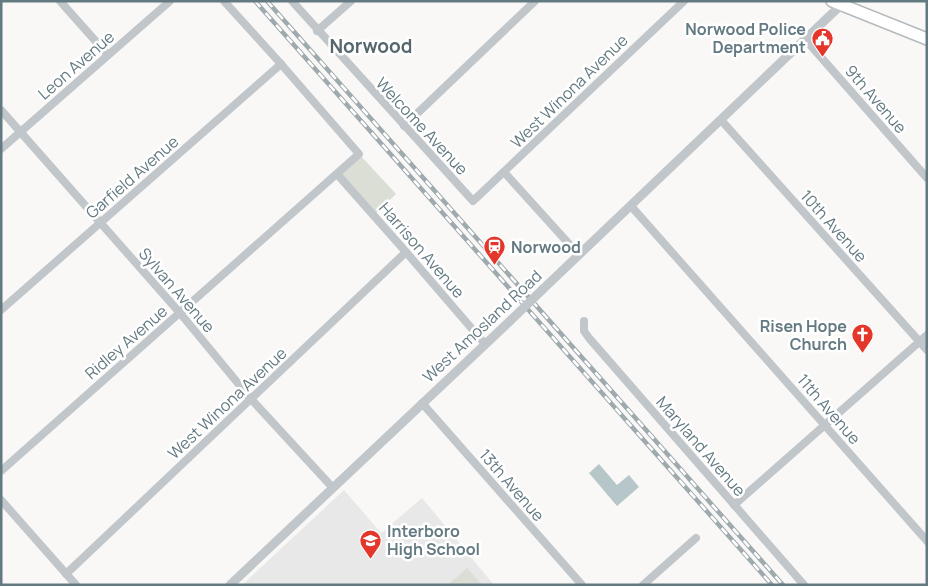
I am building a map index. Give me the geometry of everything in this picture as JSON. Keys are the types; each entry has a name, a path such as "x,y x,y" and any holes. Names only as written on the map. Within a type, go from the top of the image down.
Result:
{"main road":[{"path":"836,3 927,39"}],"street":[{"path":"60,1 108,55"},
{"name":"Leon Avenue","path":"1,149 170,1"},
{"path":"224,1 281,64"},
{"name":"Welcome Avenue","path":"292,1 473,201"},
{"path":"318,31 351,1"},
{"path":"404,126 535,1"},
{"name":"West Winona Avenue","path":"473,201 684,1"},
{"name":"West Amosland Road","path":"230,585 721,120 805,39 836,3"},
{"name":"9th Avenue","path":"805,39 927,178"},
{"name":"Ridley Avenue","path":"1,471 359,154 281,64"},
{"name":"Garfield Avenue","path":"1,310 281,64"},
{"name":"Sylvan Avenue","path":"1,110 22,131 180,313 251,399 333,488"},
{"name":"10th Avenue","path":"721,120 927,350"},
{"path":"504,172 579,255"},
{"name":"Harrison Avenue","path":"337,174 485,344"},
{"name":"11th Avenue","path":"631,206 927,541"},
{"name":"West Winona Avenue","path":"66,574 406,252"},
{"name":"Maryland Avenue","path":"584,321 584,331 589,338 804,585"},
{"path":"734,505 927,335"},
{"name":"13th Avenue","path":"422,403 582,585"},
{"path":"1,500 76,585"},
{"path":"643,585 696,538"}],"shaded area":[{"path":"359,154 396,194 374,215 337,174"},
{"path":"599,464 617,485 629,475 639,487 617,506 589,473"},
{"name":"Interboro High School","path":"344,490 381,533 422,498 494,585 242,585"},
{"path":"467,568 482,585 448,585"}],"railway":[{"path":"255,1 772,585"},
{"path":"267,1 783,585"}],"place":[{"name":"Norwood Police Department","path":"822,57"},
{"name":"Norwood","path":"495,266"},
{"name":"Risen Hope Church","path":"863,354"},
{"name":"Interboro High School","path":"371,559"}],"district":[{"name":"Norwood","path":"371,46"}]}
